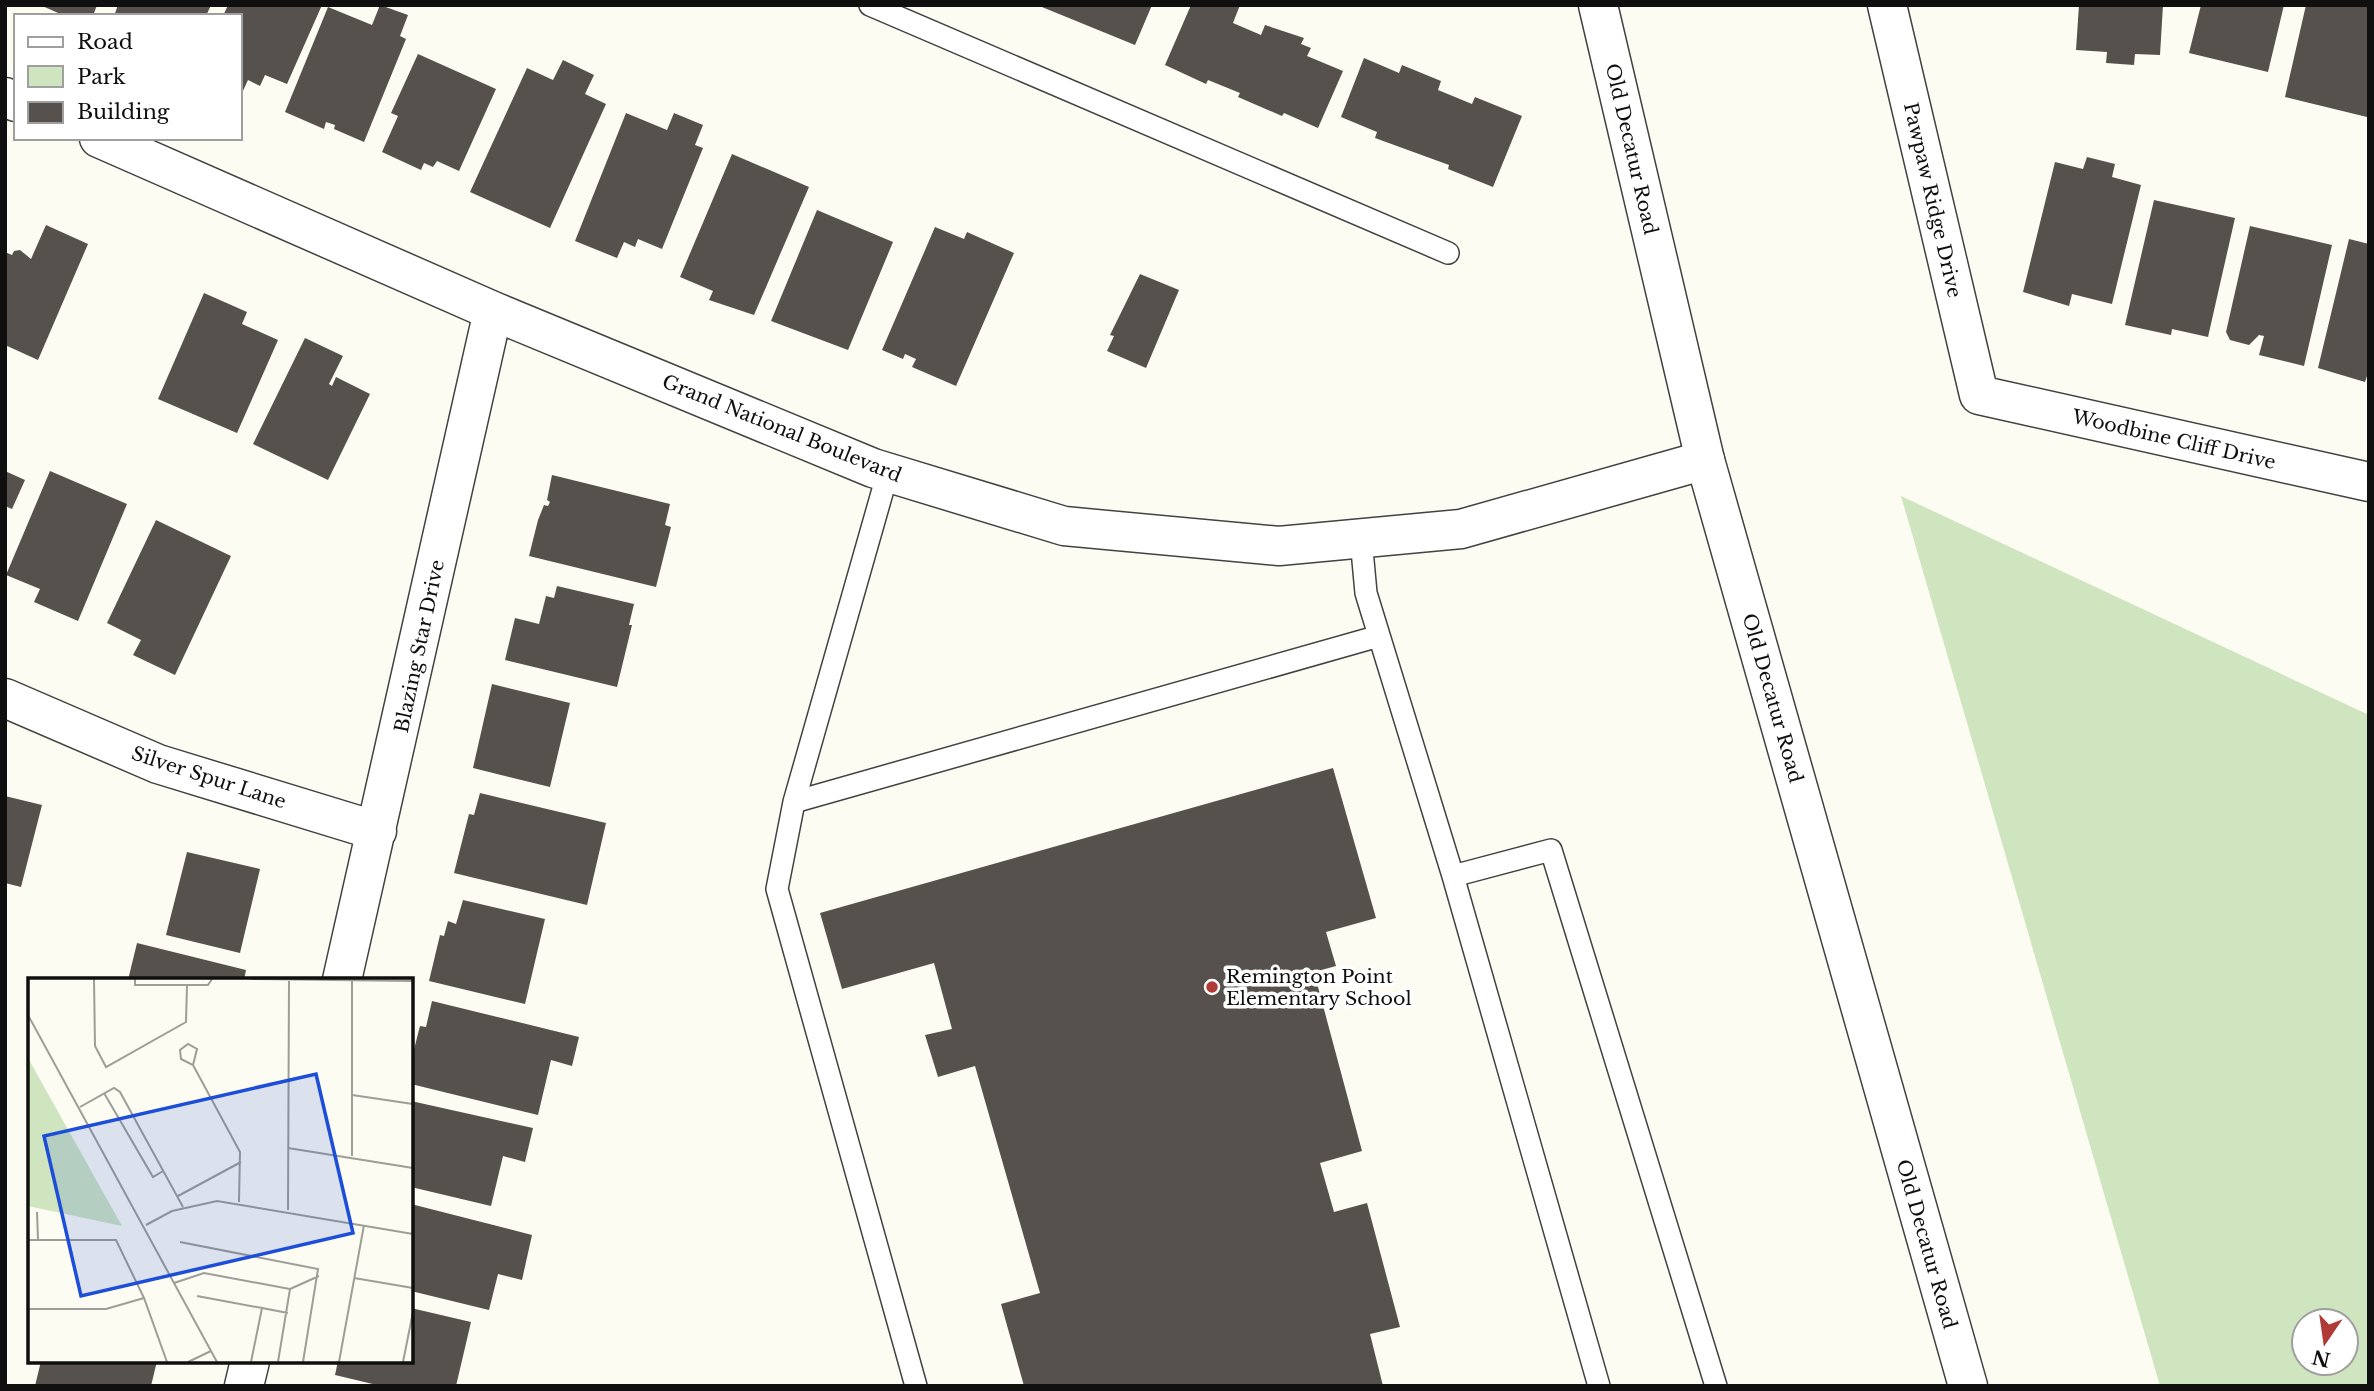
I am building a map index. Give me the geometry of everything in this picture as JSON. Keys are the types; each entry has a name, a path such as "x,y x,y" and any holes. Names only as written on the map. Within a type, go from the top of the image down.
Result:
{"street":[{"name":"Old Decatur Road","path":"1598,5 1705,460 1968,1386"},
{"name":"Pawpaw Ridge Drive","path":"1887,5 1979,395"},
{"name":"Grand National Boulevard","path":"104,140 493,311 888,472 1064,526 1279,546 1461,529 1705,460"},
{"name":"Blazing Star Drive","path":"342,978 493,311"},
{"name":"Woodbine Cliff Drive","path":"1979,395 2369,482"},
{"name":"Silver Spur Lane","path":"5,698 158,764 377,831"},
{"path":"244,1386 250,1363"}],"lane":[{"path":"870,5 1448,253"},
{"path":"888,472 794,802 777,889 916,1386"},
{"path":"1361,539 1366,593 1453,876 1599,1386"},
{"path":"794,802 1379,636"},
{"path":"1453,876 1551,850 1716,1386"}],"green space":[{"path":"1901,496 2369,715 2369,1386 2160,1386"}],"building":[{"path":"40,5 97,5 94,14 60,14"},
{"path":"118,5 211,5 207,14 115,14"},
{"path":"228,5 322,5 287,84 265,75 260,86 248,80 242,93 242,14 224,14"},
{"path":"380,5 408,15 400,36 406,39 364,142 334,129 335,125 326,122 324,129 285,112 328,7 372,25"},
{"path":"1037,5 1152,5 1135,45"},
{"path":"1191,5 1240,5 1233,23 1261,35 1265,25 1304,38 1301,44 1311,48 1307,56 1343,71 1318,128 1238,97 1240,93 1208,80 1206,84 1165,65"},
{"path":"2079,5 2163,5 2160,55 2135,54 2134,65 2106,63 2107,52 2076,50"},
{"path":"2201,5 2284,5 2268,72 2189,53"},
{"path":"2306,5 2369,5 2367,117 2285,97"},
{"path":"418,54 496,89 459,171 437,161 433,167 424,163 421,170 382,152 398,116 391,113"},
{"path":"1364,58 1399,73 1402,65 1441,81 1438,90 1472,104 1475,97 1522,116 1493,187 1448,169 1449,165 1375,138 1377,132 1341,117"},
{"path":"563,60 594,75 585,94 606,104 550,228 470,192 527,68 553,80"},
{"path":"626,113 667,130 674,113 703,125 695,145 703,148 662,249 638,239 635,247 624,242 617,258 575,241"},
{"path":"732,154 809,187 754,315 709,300 713,291 680,277"},
{"path":"2087,157 2115,164 2112,177 2141,185 2112,304 2072,294 2069,306 2023,292 2055,162 2083,169"},
{"path":"2154,200 2235,218 2208,337 2172,329 2171,335 2125,325"},
{"path":"817,210 893,242 848,350 771,321"},
{"path":"46,225 88,244 38,360 5,345 5,252 12,255 14,251 20,250 31,259"},
{"path":"2250,226 2332,245 2304,366 2259,355 2264,336 2259,335 2249,345 2230,340 2226,332"},
{"path":"935,227 964,239 967,232 1014,253 956,386 912,367 916,359 905,354 903,359 882,350"},
{"path":"2349,239 2369,244 2369,370 2365,382 2318,368"},
{"path":"1140,274 1179,290 1146,368 1107,351 1114,336 1110,335"},
{"path":"204,293 247,312 242,324 278,340 237,433 158,399"},
{"path":"305,338 343,356 329,384 332,386 336,377 370,394 328,480 253,444"},
{"path":"5,471 25,480 12,509 5,506"},
{"path":"50,471 127,504 78,621 34,602 40,589 6,575"},
{"path":"552,475 670,504 665,525 671,527 656,587 529,556 538,520 544,505 548,506 550,502 547,500"},
{"path":"156,520 231,556 175,675 133,655 141,640 107,623"},
{"path":"557,586 634,604 629,625 632,625 617,687 505,660 515,618 539,624 546,596 554,598"},
{"path":"492,684 570,703 550,787 473,768"},
{"path":"1333,768 1376,918 1326,932 1336,966 1314,972 1362,1151 1320,1163 1334,1212 1367,1203 1400,1327 1370,1334 1383,1386 1024,1386 1001,1304 1040,1293 975,1066 938,1077 925,1035 952,1029 934,963 842,989 820,913"},
{"path":"480,793 606,823 587,905 454,873 469,814 474,815"},
{"path":"5,796 42,805 21,887 5,883"},
{"path":"187,852 260,869 240,953 166,935"},
{"path":"463,900 545,919 525,1004 429,981 440,935 444,936 448,921 456,924"},
{"path":"137,943 246,970 244,978 128,978"},
{"path":"432,1001 579,1037 572,1066 551,1060 538,1115 413,1084 413,1053 420,1026 426,1027"},
{"path":"413,1101 533,1128 525,1162 503,1156 491,1206 413,1187"},
{"path":"413,1205 532,1235 522,1280 498,1274 489,1310 413,1291"},
{"path":"413,1308 471,1322 456,1386 381,1386 335,1375 338,1363 413,1363"},
{"path":"41,1363 157,1363 151,1386 35,1386"}],"place":[{"name":"Remington Point Elementary School","path":"1212,987"}]}
